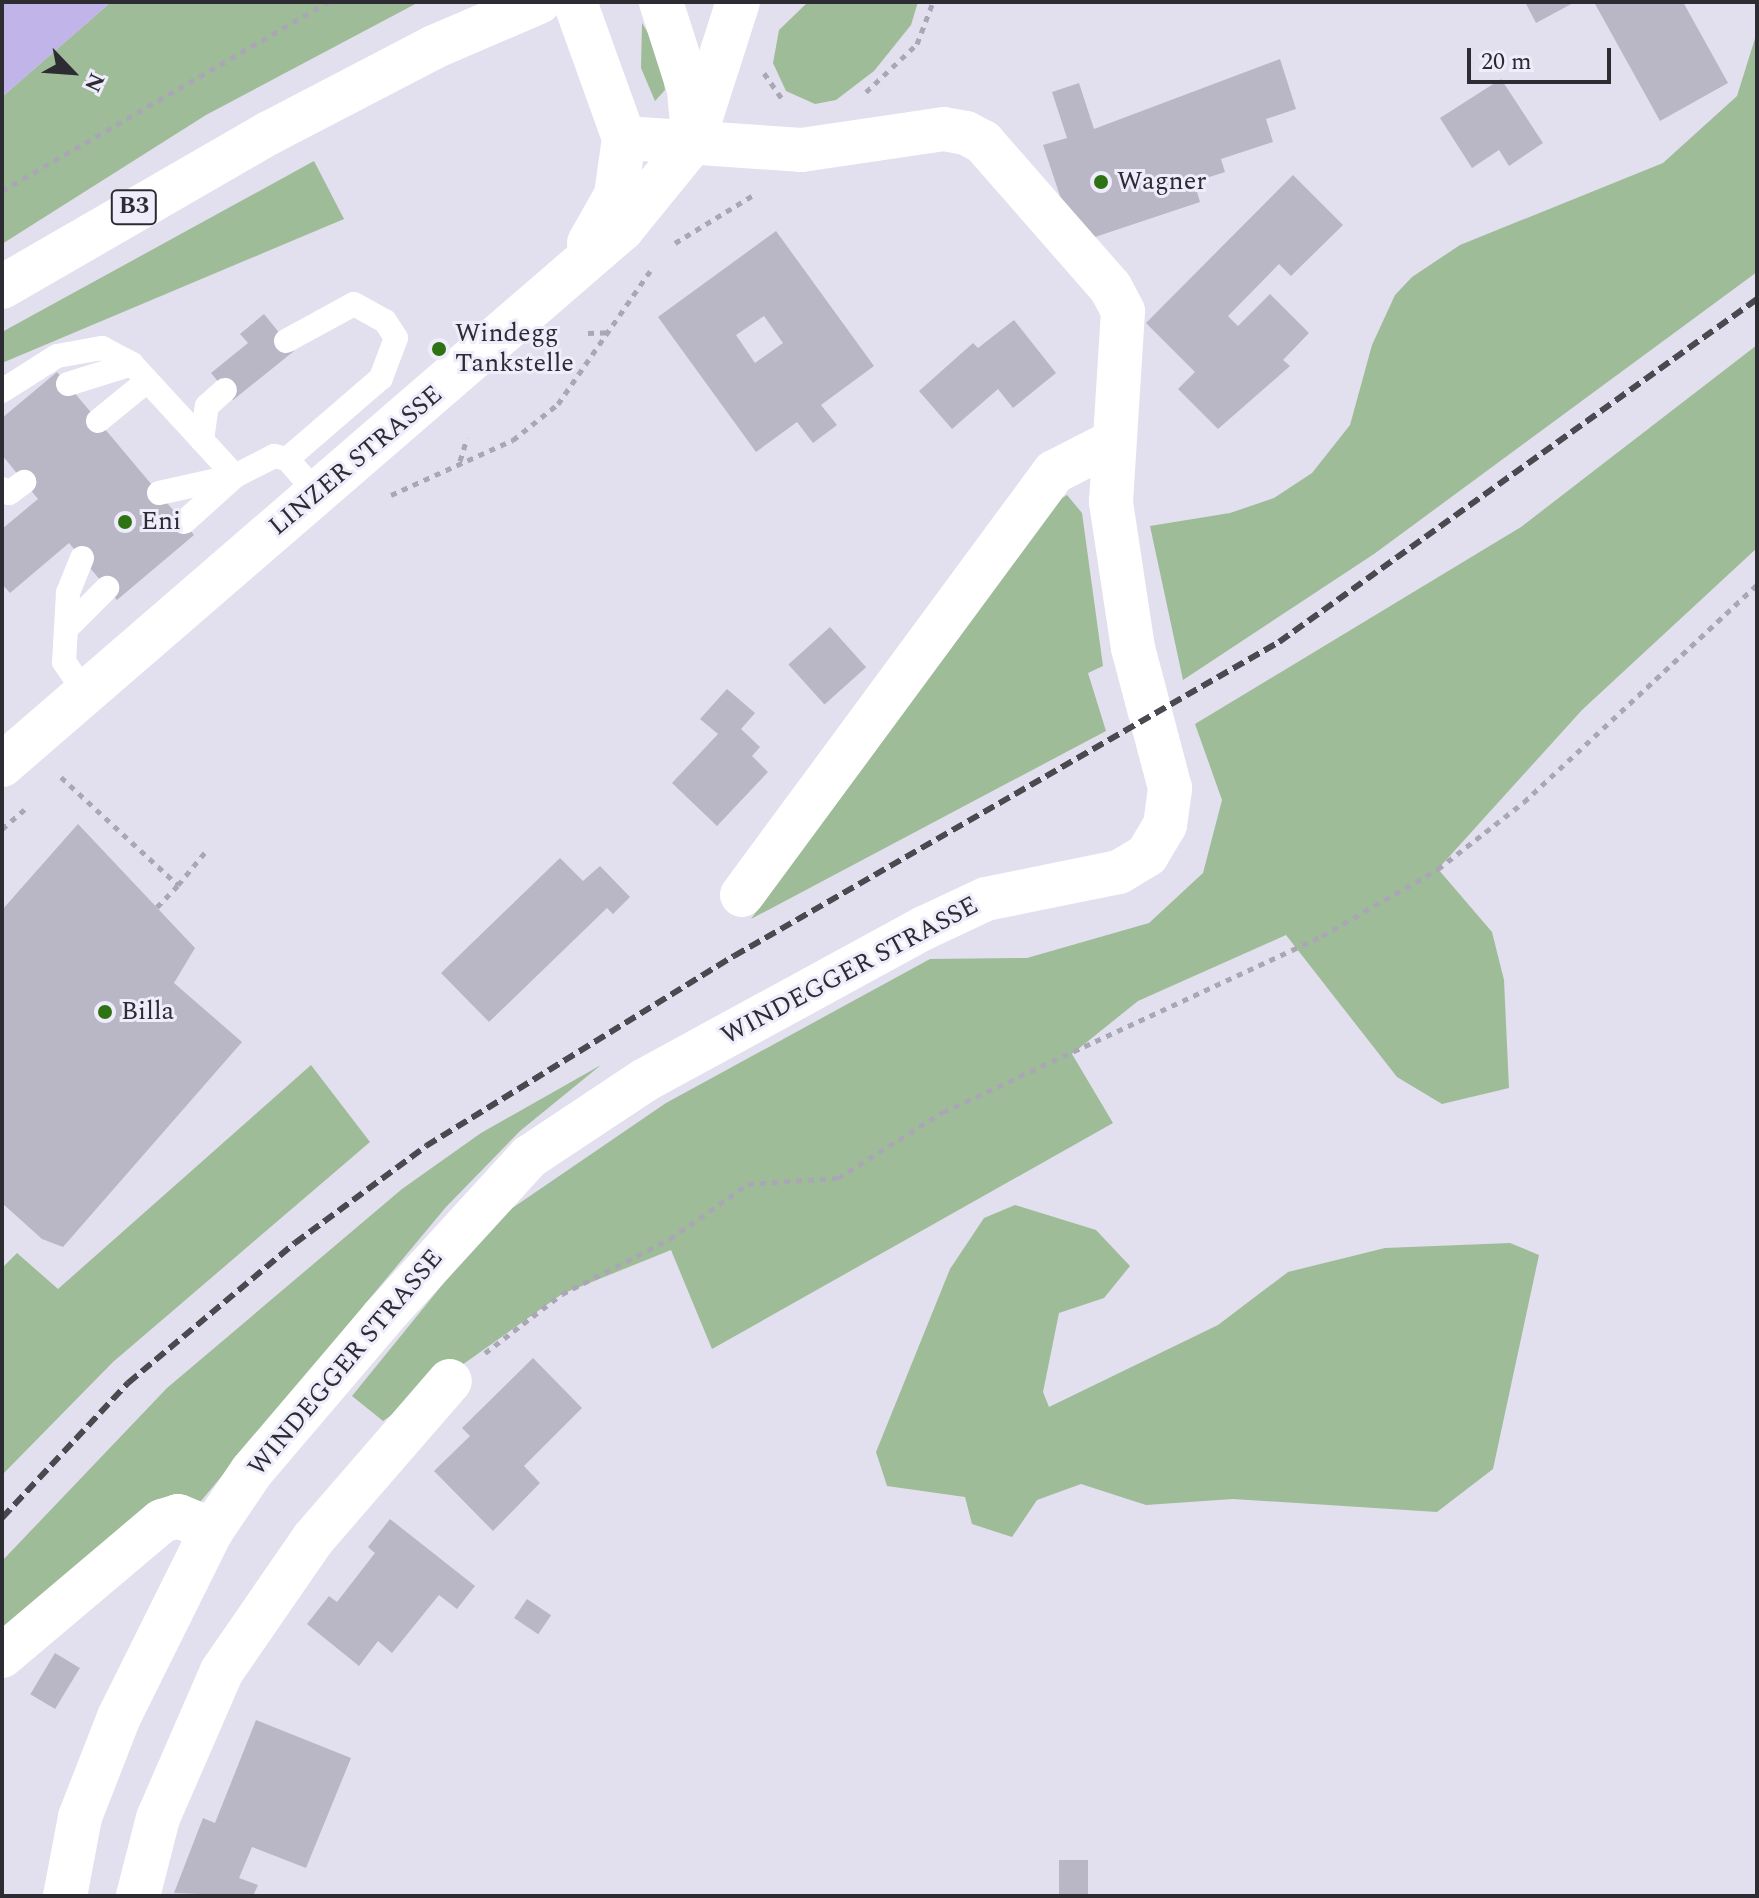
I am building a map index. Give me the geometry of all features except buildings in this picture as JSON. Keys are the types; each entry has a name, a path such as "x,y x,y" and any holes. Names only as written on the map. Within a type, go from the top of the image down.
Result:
{"street":[{"name":"B3","path":"2,287 269,133 434,47 539,2"},
{"path":"570,276 616,195 624,138 575,2"},
{"path":"661,2 689,90 693,142"},
{"name":"LINZER STRASSE","path":"2,765 570,276 662,187 693,142 738,2"},
{"name":"WINDEGGER STRASSE","path":"65,1896 80,1817 119,1717 212,1530 372,1330 529,1157 645,1080 924,928 986,899 1119,872 1147,855 1165,825 1170,788 1133,648 1111,502 1111,443 1123,311 983,142 944,129 879,143 787,127 693,142 624,138"},
{"path":"742,895 1054,472 1111,443"},
{"path":"138,1896 158,1818 222,1671 313,1539 450,1381"},
{"path":"2,1656 162,1521 178,1516 212,1530"}],"lane":[{"path":"184,522 235,476 262,458 287,459 381,378 396,338 385,321 354,304 286,341"},
{"path":"2,391 57,356 102,348 140,372 235,476"},
{"path":"68,384 140,372"},
{"path":"98,421 140,372"},
{"path":"202,440 207,406 225,390"},
{"path":"287,459 318,494"},
{"path":"159,493 235,476"},
{"path":"82,558 68,593 64,662 85,692"},
{"path":"67,628 107,588"}],"path":[{"path":"2,191 328,2"},
{"path":"860,97 917,44 933,2"},
{"path":"763,63 787,127"},
{"path":"377,503 513,440 558,404 611,332 641,282"},
{"path":"588,333 611,332"},
{"path":"460,462 467,438"},
{"path":"450,1381 562,1294 670,1239 748,1184 838,1178 943,1112 1322,936 1438,869 1524,802 1757,585"},
{"path":"50,787 73,766"},
{"path":"61,777 178,885"},
{"path":"2,829 38,798"},
{"path":"157,907 206,851"}],"green space":[{"path":"111,2 419,2 206,115 2,244 2,97"},
{"path":"808,2 918,2 911,25 874,71 836,100 815,104 786,91 773,63 779,30"},
{"path":"642,23 659,51 665,90 655,101 641,68"},
{"path":"1757,32 1757,272 1374,554 1183,680 1150,526 1230,513 1274,498 1312,473 1350,425 1372,345 1395,295 1412,277 1460,245 1663,163 1737,96"},
{"path":"314,161 344,219 2,363 2,332"},
{"path":"1757,345 1757,548 1582,710 1438,869 1492,932 1504,980 1509,1088 1442,1104 1397,1077 1286,935 1138,1001 1072,1054 1113,1123 712,1349 671,1250 562,1294 383,1421 352,1396 495,1220 666,1103 930,959 1027,958 1149,923 1203,873 1222,800 1195,724 1521,527"},
{"path":"1067,495 1082,513 1103,666 1088,673 1106,731 751,919 1043,510"},
{"path":"311,1065 370,1142 113,1362 2,1475 2,1268 17,1253 58,1289"},
{"path":"601,1065 520,1131 446,1207 196,1507 2,1640 2,1561 167,1388 402,1189 481,1133"},
{"path":"1015,1205 1096,1230 1130,1266 1104,1298 1059,1313 1043,1392 1049,1407 1218,1325 1288,1272 1385,1248 1510,1243 1539,1255 1493,1469 1437,1512 1233,1499 1146,1505 1081,1484 1037,1500 1012,1537 972,1524 965,1497 887,1486 876,1452 950,1269 984,1218"}],"shaded area":[{"path":"2,2 111,2 2,97"}],"railway":[{"path":"2,1518 128,1383 295,1243 426,1146 734,956 1279,642 1757,299"}],"place":[{"name":"Wagner","path":"1101,182"},
{"name":"Windegg Tankstelle","path":"439,349"},
{"name":"Eni","path":"125,522"},
{"name":"Billa","path":"105,1012"}]}
